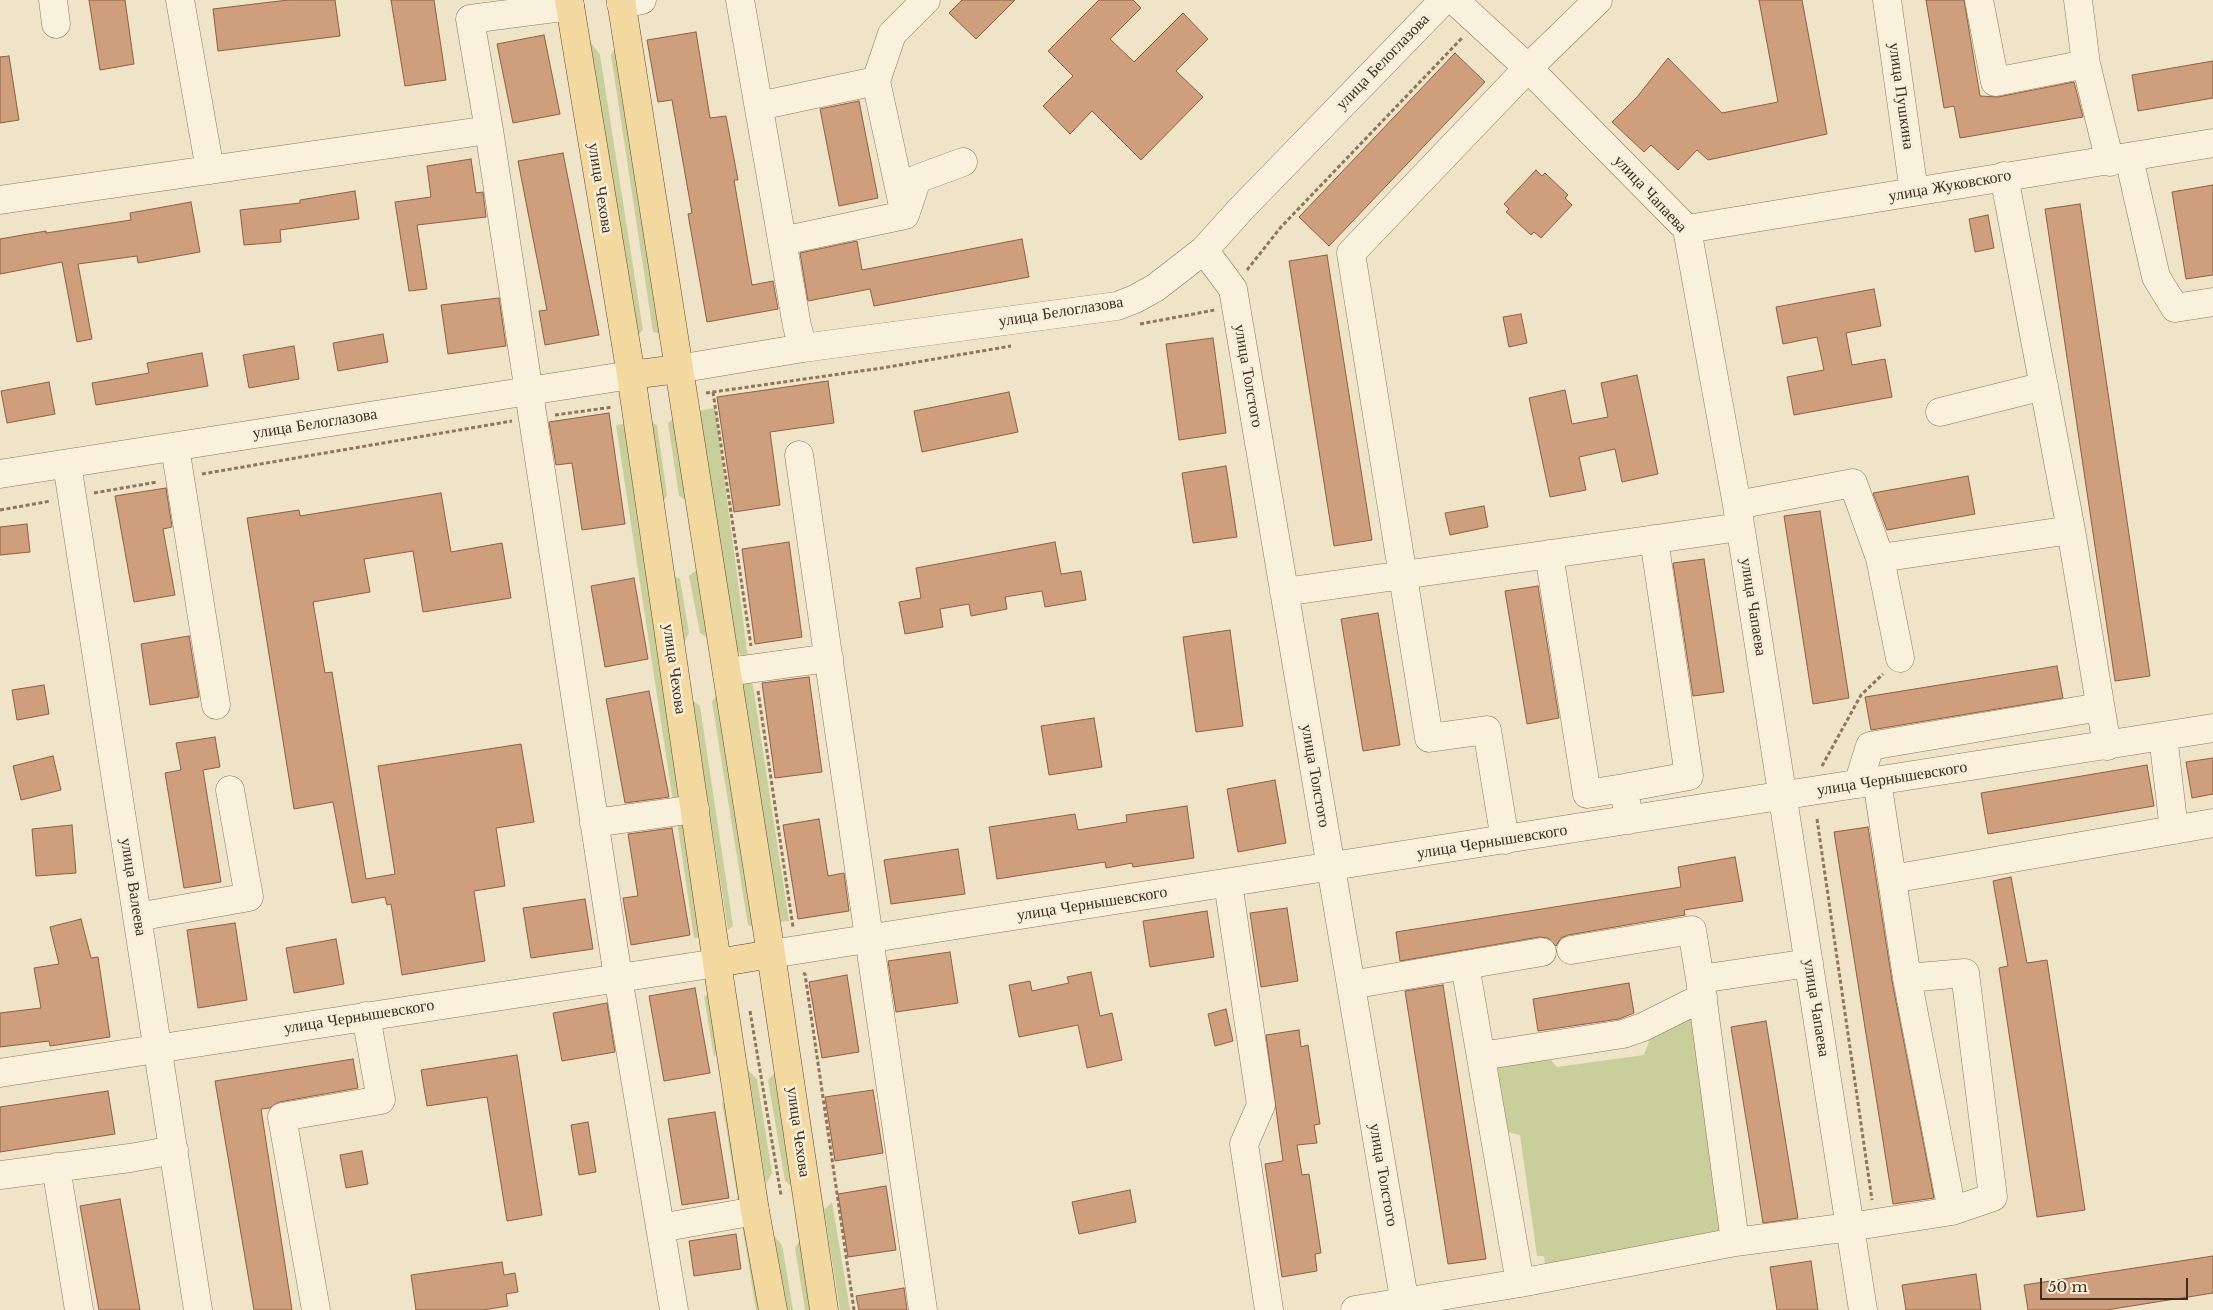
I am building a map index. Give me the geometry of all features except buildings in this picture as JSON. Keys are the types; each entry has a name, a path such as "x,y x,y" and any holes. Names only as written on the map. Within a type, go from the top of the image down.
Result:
{"main road":[{"name":"улица Чехова","path":"628,1 678,368 772,954 824,1310"},
{"name":"улица Чехова","path":"569,3 631,375 717,963 755,1211 773,1310"},
{"path":"631,375 678,368"},
{"path":"717,963 772,954"}],"street":[{"path":"180,0 210,170"},
{"path":"740,0 782,241 803,348"},
{"path":"905,215 876,81 892,34 926,0"},
{"name":"улица Белоглазова","path":"678,368 803,348 1117,306 1135,300 1155,288 1204,250 1241,208 1444,0"},
{"name":"улица Чапаева","path":"1454,0 1528,68 1687,229 1739,516 1808,963 1863,1225 1863,1310"},
{"path":"1505,840 1487,730 1429,738 1351,253 1528,68 1598,0"},
{"name":"улица Пушкина","path":"1887,0 1914,192"},
{"path":"1979,0 1995,82 2086,64"},
{"path":"2078,0 2086,64 2156,277 2175,308 2213,302"},
{"path":"569,3 468,10 489,130 534,418 618,977 674,1310"},
{"path":"759,106 876,81"},
{"path":"0,200 489,130"},
{"name":"улица Жуковского","path":"1687,229 2004,176 2119,160 2213,143"},
{"path":"905,215 917,179 962,162"},
{"path":"2004,176 2071,530 2107,746"},
{"path":"782,241 905,215"},
{"name":"улица Толстого","path":"1204,250 1233,289 1406,1306"},
{"name":"улица Белоглазова","path":"0,474 631,375"},
{"path":"1940,412 2044,386"},
{"path":"175,447 216,705"},
{"path":"799,455 923,1310"},
{"name":"улица Валеева","path":"67,464 198,1310"},
{"path":"1284,592 1654,539 1853,483 1880,558 1900,658"},
{"path":"1880,558 2071,530"},
{"path":"1549,554 1587,794 1689,776 1654,539"},
{"path":"727,672 829,658"},
{"path":"1952,1211 1907,978 1892,879 1868,783 1870,746 2100,707"},
{"name":"улица Чернышевского","path":"772,954 2213,728"},
{"path":"2163,736 2174,830"},
{"path":"1624,788 1629,820"},
{"path":"137,917 249,897 230,790"},
{"path":"594,824 695,808"},
{"path":"1892,879 2213,823"},
{"path":"1228,883 1261,1105 1244,1144 1269,1310"},
{"path":"1571,950 1692,930 1702,988 1734,1242"},
{"path":"1351,984 1542,952"},
{"name":"улица Чернышевского","path":"0,1073 717,963"},
{"path":"1481,1056 1623,1034 1643,1027 1702,988 1808,963"},
{"path":"1465,965 1520,1283"},
{"path":"1355,1310 1406,1306 1734,1242 1952,1211 1993,1197 1965,973 1907,978"},
{"path":"316,1310 282,1117 381,1100 366,1016"},
{"path":"0,1175 174,1150"},
{"path":"56,1168 79,1310"},
{"path":"660,1228 755,1211"}],"path":[{"path":"1136,324 1214,311 1282,226 1478,21"},
{"path":"704,394 882,368 1019,344"},
{"path":"0,510 534,418 621,405"},
{"path":"1820,770 1861,695 1900,658"},
{"path":"1817,819 1863,1225"},
{"path":"799,970 805,974 854,1310"},
{"path":"750,1008 782,1203"}],"green space":[{"path":"590,41 600,55 643,330 636,337"},
{"path":"618,43 662,334 653,332 611,55"},
{"path":"715,408 748,658 740,654 733,645 697,411"},
{"path":"675,417 689,502 679,496 668,423"},
{"path":"647,422 657,425 667,495 661,506"},
{"path":"624,424 682,801 673,801 616,425"},
{"path":"699,568 710,639 700,633 689,576"},
{"path":"672,575 680,579 689,633 683,644"},
{"path":"751,673 789,921 776,922 739,686"},
{"path":"718,692 755,928 748,925 712,702"},
{"path":"692,700 700,706 733,926 728,930"},
{"path":"677,821 685,821 703,937 694,938"},
{"path":"714,994 722,1043 714,1057 704,996"},
{"path":"1697,1011 1726,1236 1546,1274 1544,1256 1537,1256 1520,1135 1508,1132 1491,1060 1546,1054 1557,1067 1644,1055 1651,1036"},
{"path":"748,1070 757,1079 772,1173 766,1184"},
{"path":"778,1070 795,1189 785,1181 768,1080"},
{"path":"722,1102 733,1108 748,1200 738,1201"},
{"path":"832,1202 850,1310 840,1310 824,1210"},
{"path":"751,1217 766,1310 756,1310 741,1219"},
{"path":"774,1236 782,1245 793,1310 787,1310"},
{"path":"802,1236 814,1310 805,1310 795,1248"}]}
